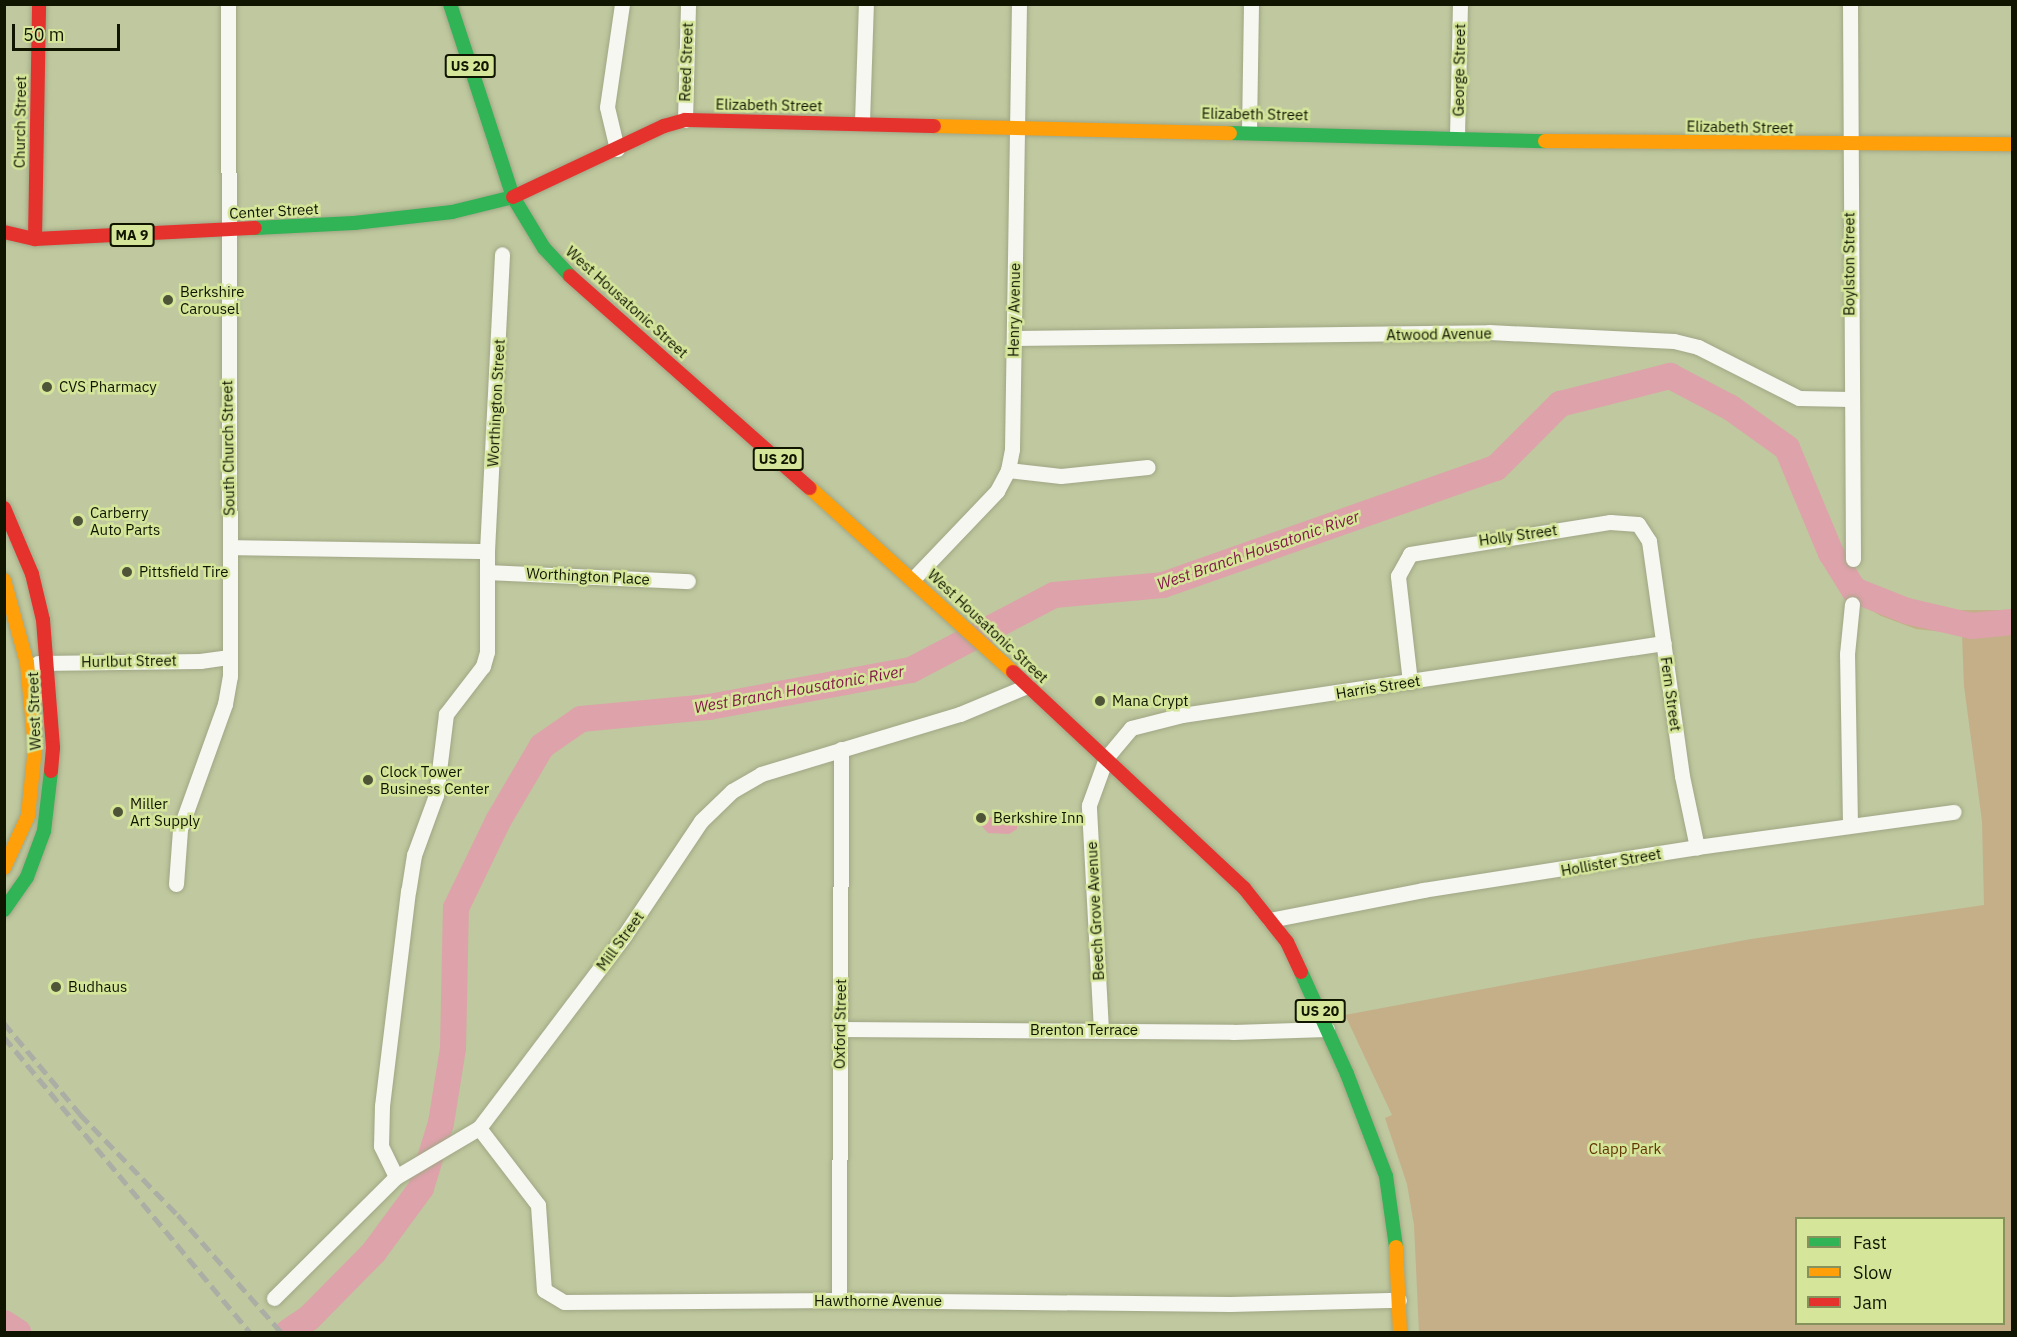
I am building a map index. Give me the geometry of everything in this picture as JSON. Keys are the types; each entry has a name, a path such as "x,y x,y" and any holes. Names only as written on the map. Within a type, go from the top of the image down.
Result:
{"main road":[{"name":"Church Street","path":"35,239 39,4"},
{"name":"West Housatonic Street","path":"450,4 513,197 524,221 567,273 948,611 1244,888 1270,920 1298,963 1386,1176 1396,1235 1400,1332"},
{"name":"Elizabeth Street","path":"513,197 685,120 1249,130 1848,146 2013,144"},
{"name":"Center Street","path":"4,232 35,239 229,230 417,217 513,197"},
{"name":"Center Street","path":"15,249 35,239"},
{"name":"West Street","path":"4,508 32,574 49,662 53,739 50,796 36,855 4,910"},
{"name":"West Street","path":"4,580 27,663 34,711 34,784 28,816 4,868"}],"street":[{"name":"South Church Street","path":"176,884 180,829 225,704 230,657 226,312 229,230 228,4"},
{"path":"617,149 608,107 622,4"},
{"name":"Reed Street","path":"685,120 688,4"},
{"path":"862,122 866,4"},
{"name":"Henry Avenue","path":"913,579 997,491 1008,470 1014,338 1019,4"},
{"path":"1249,130 1251,4"},
{"name":"George Street","path":"1457,135 1460,4"},
{"name":"Boylston Street","path":"1850,4 1848,146 1853,559"},
{"name":"Worthington Street","path":"396,1177 381,1146 382,1116 414,855 436,795 446,714 483,666 487,652 487,551 502,254"},
{"name":"Atwood Avenue","path":"1014,338 1489,332 1674,341 1698,347 1799,398 1850,399"},
{"path":"1008,470 1061,476 1148,467"},
{"name":"Holly Street","path":"1410,682 1399,582 1400,565 1410,554 1458,543 1626,521 1645,530 1649,541"},
{"name":"Fern Street","path":"1649,541 1682,776 1697,847"},
{"path":"230,547 487,551"},
{"name":"Worthington Place","path":"488,572 688,581"},
{"path":"1850,824 1847,654 1852,604"},
{"name":"Harris Street","path":"1106,758 1131,728 1147,721 1664,643"},
{"name":"Hurlbut Street","path":"27,663 200,661 230,657"},
{"name":"Mill Street","path":"274,1298 396,1177 418,1161 478,1128 624,936 701,822 747,780 960,714 1027,686"},
{"name":"Oxford Street","path":"839,1300 841,749"},
{"name":"Beech Grove Avenue","path":"1101,1030 1089,805 1106,758"},
{"name":"Hollister Street","path":"1270,920 1423,890 1850,824 1954,812"},
{"name":"Brenton Terrace","path":"840,1029 1327,1029"},
{"name":"Hawthorne Avenue","path":"478,1128 538,1205 541,1277 544,1290 554,1299 564,1302 839,1300 1230,1304 1399,1300"}],"green space":[{"name":"Clapp Park","path":"1869,583 1896,602 1953,610 2012,610 2012,1332 1419,1332 1414,1225 1407,1184 1385,1118 1392,1115 1345,1015 1751,939 1984,905 1982,821 1964,686 1962,634 1916,629 1869,609"}],"shaded area":[{"path":"988,817 1010,818 1017,823 1017,829 1009,834 988,833 980,824"}],"waterway":[{"name":"West Branch Housatonic River","path":"288,1332 309,1318 374,1252 421,1188 441,1123 453,1048 456,908 498,821 542,746 581,719 709,707 911,670 1054,595 1163,585 1496,468 1560,404 1670,376 1731,408 1787,448 1831,553 1854,590 1907,611 1972,626 2012,622"},
{"name":"West Branch Housatonic River","path":"4,1323 18,1332"}],"railway":[{"path":"4,1023 80,1114 178,1215 281,1332"},
{"path":"4,1037 250,1332"}],"traffic: fast":[{"path":"450,4 513,197 544,248 570,276"},
{"path":"1230,133 1545,141"},
{"path":"255,228 354,223 452,212 513,197"},
{"path":"4,910 27,877 44,831 51,771"},
{"path":"1301,972 1347,1074 1386,1176 1396,1247"}],"traffic: slow":[{"path":"934,126 1230,133"},
{"path":"1545,141 2012,144"},
{"path":"810,488 1013,672"},
{"path":"4,580 27,663 35,748 28,816 4,868"},
{"path":"1396,1247 1400,1332"}],"traffic: jam":[{"path":"35,239 39,4"},
{"path":"513,197 664,126 685,120 934,126"},
{"path":"4,232 35,239 255,228"},
{"path":"570,276 810,488"},
{"path":"4,508 32,574 43,620 53,748 51,771"},
{"path":"1013,672 1244,888 1287,942 1301,972"}],"place":[{"name":"Berkshire Carousel","path":"168,300"},
{"name":"CVS Pharmacy","path":"47,387"},
{"name":"Carberry Auto Parts","path":"78,521"},
{"name":"Pittsfield Tire","path":"127,572"},
{"name":"Mana Crypt","path":"1100,701"},
{"name":"Clock Tower Business Center","path":"368,780"},
{"name":"Miller Art Supply","path":"118,812"},
{"name":"Berkshire Inn","path":"981,818"},
{"name":"Budhaus","path":"56,987"}]}
